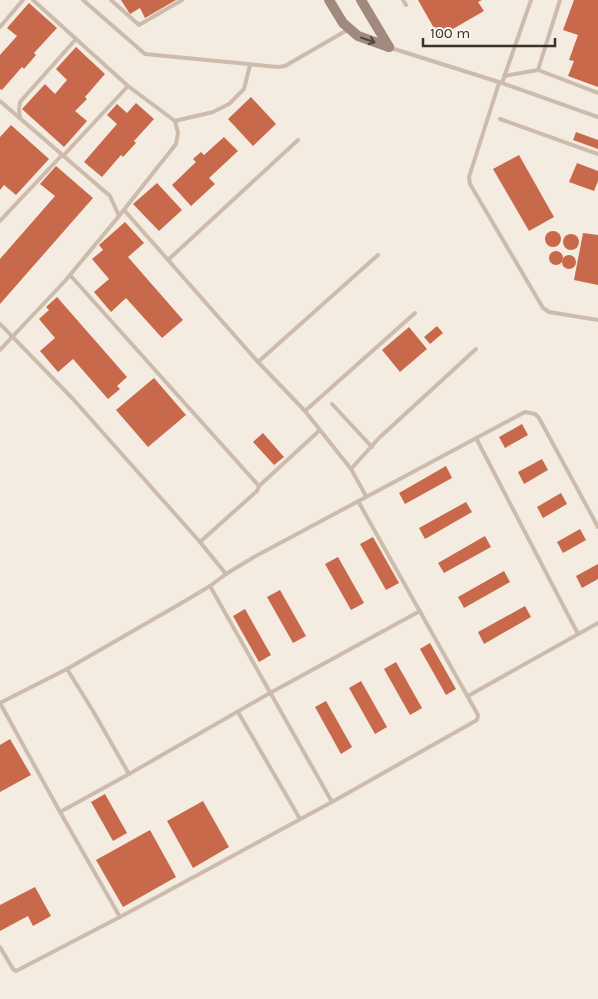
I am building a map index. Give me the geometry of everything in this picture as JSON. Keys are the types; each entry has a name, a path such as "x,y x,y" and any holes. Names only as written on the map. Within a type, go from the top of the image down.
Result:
{"street":[{"path":"329,0 343,23 349,29 358,36 389,47"},
{"path":"361,0 389,47"}],"lane":[{"path":"0,27 23,0"},
{"path":"0,350 70,275 124,210 176,144 178,132 175,121 128,86 32,0"},
{"path":"83,0 145,54 278,67 285,66 349,29"},
{"path":"111,0 139,25 182,0"},
{"path":"403,0 406,5"},
{"path":"531,0 468,177 470,184 543,308 548,312 598,320"},
{"path":"538,70 560,0"},
{"path":"20,118 20,102 76,39"},
{"path":"389,47 598,117"},
{"path":"175,121 213,112 229,104 244,89 250,65"},
{"path":"504,76 538,70 598,93"},
{"path":"0,221 128,86"},
{"path":"0,101 110,196 119,216"},
{"path":"500,119 598,154"},
{"path":"168,260 298,140"},
{"path":"124,210 258,362 305,411 351,469 366,496"},
{"path":"258,362 378,255"},
{"path":"70,275 259,486"},
{"path":"305,411 414,312"},
{"path":"0,324 73,399 226,574"},
{"path":"351,469 379,438 476,349"},
{"path":"332,404 372,447"},
{"path":"120,917 0,703 67,669 210,586 254,557 525,412 535,414 539,418 598,527"},
{"path":"200,542 257,492 259,486 320,430"},
{"path":"476,438 578,634"},
{"path":"0,947 16,971 332,802 477,720 478,715 468,696 358,500"},
{"path":"210,586 332,802"},
{"path":"60,812 270,693 420,611"},
{"path":"468,696 598,622"},
{"path":"67,669 129,774"},
{"path":"238,712 300,818"}],"building":[{"path":"121,0 176,0 145,18 140,8 130,14"},
{"path":"418,0 482,0 478,2 484,11 439,37"},
{"path":"574,0 598,0 598,87 568,76 574,61 569,60 578,35 563,30"},
{"path":"29,3 57,28 34,53 36,55 24,69 22,67 2,90 0,89 0,55 17,36 7,28"},
{"path":"76,47 105,74 85,97 87,99 75,111 87,121 64,147 22,109 45,84 55,94 67,80 56,69"},
{"path":"251,97 276,124 253,146 228,119"},
{"path":"136,103 154,119 134,141 136,143 123,157 121,155 102,177 84,162 117,124 107,115 117,104 127,113"},
{"path":"11,125 49,159 16,195 4,185 0,190 0,137"},
{"path":"576,132 598,140 598,149 573,140"},
{"path":"224,137 238,151 209,178 215,184 191,206 172,185 196,162 193,159 201,152 204,155"},
{"path":"519,155 554,217 529,231 493,169"},
{"path":"577,163 598,171 598,181 594,191 569,182"},
{"path":"56,166 93,198 0,304 0,259 55,196 40,184"},
{"path":"157,183 182,210 159,231 133,204"},
{"path":"125,222 144,243 128,257 183,320 162,338 126,298 111,312 94,292 109,279 92,259 103,250 99,245"},
{"path":"550,231 556,231 561,236 559,245 550,247 545,242 545,236"},
{"path":"583,233 598,235 598,285 574,280"},
{"path":"568,234 574,234 579,239 577,248 568,250 563,245 563,239"},
{"path":"556,251 561,253 563,258 561,263 556,265 551,263 549,258 551,253"},
{"path":"569,255 574,257 576,262 574,267 569,269 564,267 562,262 564,257"},
{"path":"57,297 127,377 117,386 120,389 108,399 73,359 58,372 40,351 55,338 39,319 49,310 46,307"},
{"path":"437,326 443,333 430,344 424,337"},
{"path":"409,327 427,349 400,372 382,350"},
{"path":"154,378 186,415 148,447 116,410"},
{"path":"522,424 528,435 505,448 499,437"},
{"path":"263,433 284,457 274,465 253,442"},
{"path":"542,459 548,470 524,484 518,472"},
{"path":"446,466 452,478 405,504 399,493"},
{"path":"561,493 567,504 543,518 537,507"},
{"path":"466,502 472,512 425,539 419,528"},
{"path":"580,529 586,540 563,553 557,542"},
{"path":"485,536 491,547 444,573 438,563"},
{"path":"373,537 399,583 386,590 360,544"},
{"path":"338,557 364,603 351,610 325,564"},
{"path":"598,564 598,579 582,588 576,576"},
{"path":"504,571 510,582 464,608 458,597"},
{"path":"280,590 306,636 293,643 267,597"},
{"path":"525,606 531,617 484,644 478,632"},
{"path":"245,609 271,655 259,662 233,616"},
{"path":"430,643 456,689 446,695 420,649"},
{"path":"396,662 422,708 410,715 384,669"},
{"path":"361,681 387,727 375,734 349,688"},
{"path":"326,701 352,747 341,754 315,707"},
{"path":"10,739 31,775 0,792 0,745"},
{"path":"105,794 127,833 113,841 91,802"},
{"path":"203,801 229,847 193,868 167,821"},
{"path":"150,830 176,877 123,907 96,860"},
{"path":"35,887 51,916 33,926 28,916 0,931 0,905"}]}
